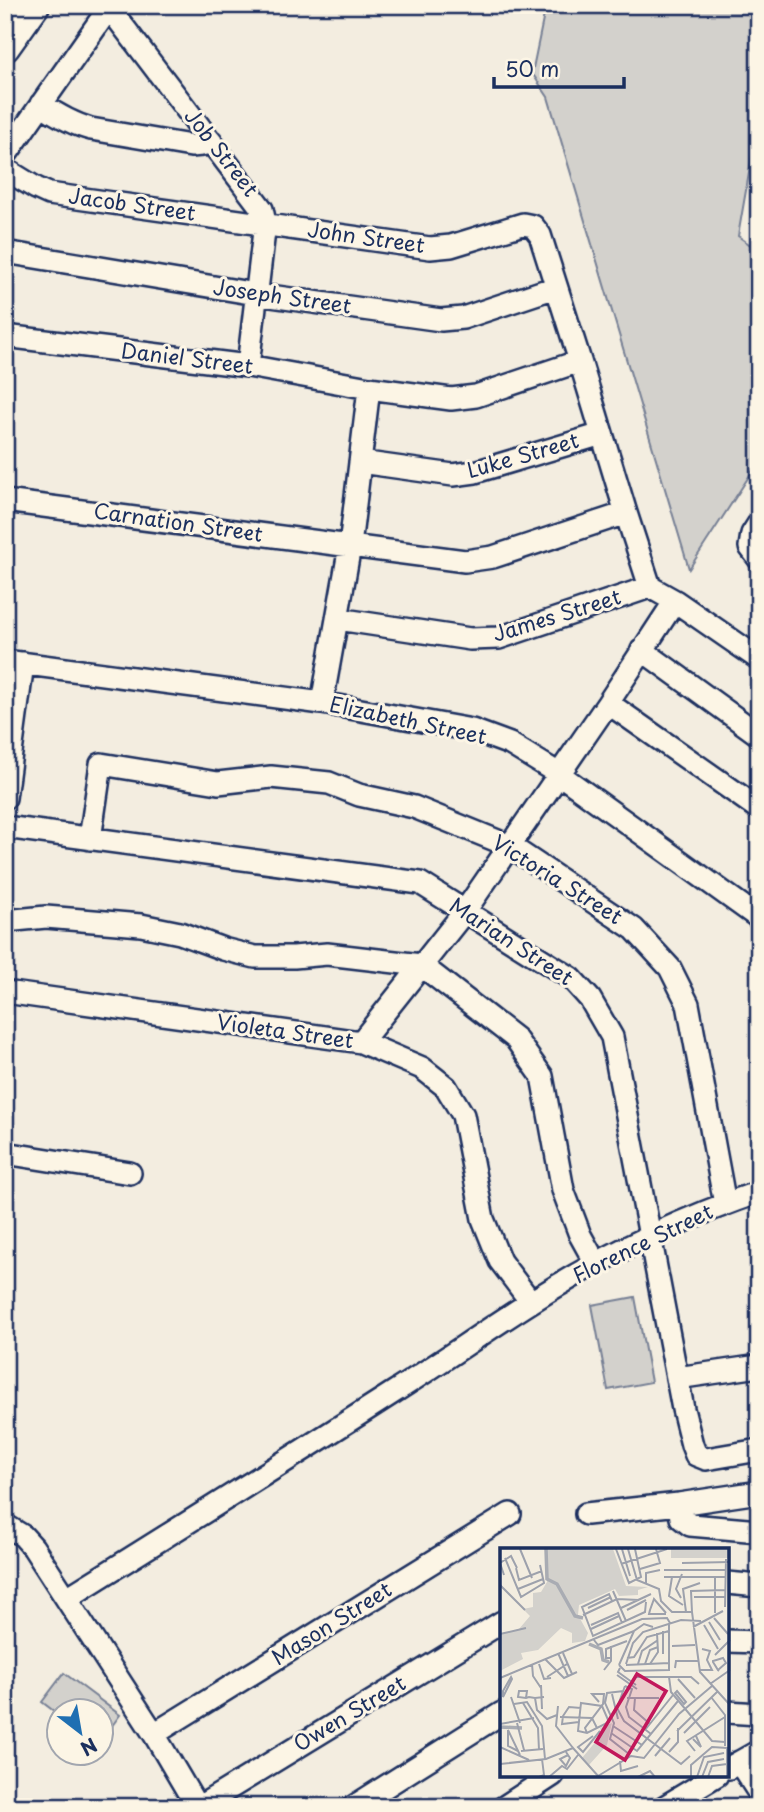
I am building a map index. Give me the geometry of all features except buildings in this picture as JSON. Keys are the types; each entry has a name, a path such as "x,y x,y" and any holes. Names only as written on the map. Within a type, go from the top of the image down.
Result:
{"street":[{"path":"5,47 35,5"},
{"path":"5,156 108,7"},
{"name":"Job Street","path":"108,7 259,203 264,214 248,366"},
{"path":"41,104 67,121 91,129 191,146 211,141"},
{"name":"Jacob Street","path":"5,169 49,194 265,223"},
{"name":"John Street","path":"265,223 430,248 451,246 523,224 533,226 540,234 556,287"},
{"name":"Joseph Street","path":"5,252 256,294 441,320 463,318 556,287"},
{"path":"556,287 650,587 759,659"},
{"name":"Daniel Street","path":"5,336 248,366 369,388 451,399 476,396 580,361"},
{"path":"322,703 350,546 369,388"},
{"name":"Luke Street","path":"360,462 453,475 475,472 602,434"},
{"name":"Carnation Street","path":"5,500 465,561 493,557 625,513"},
{"path":"759,523 752,534 750,547 759,559"},
{"name":"James Street","path":"338,618 470,639 499,638 650,587"},
{"path":"361,1042 465,911 675,601"},
{"path":"642,650 759,735"},
{"path":"5,798 14,662"},
{"name":"Elizabeth Street","path":"14,662 322,703 472,730 510,744 559,774 759,918"},
{"path":"608,703 759,809"},
{"name":"Victoria Street","path":"90,839 101,764 218,783 271,777 329,783 359,795 414,807 510,846 634,929 670,968 688,1003 725,1204"},
{"name":"Marian Street","path":"5,827 420,883 571,978 590,999 612,1037 692,1445 696,1455 706,1459 759,1450"},
{"path":"5,921 46,917 141,925 180,933 223,949 255,957 327,954 421,965 515,1038 542,1076 563,1190 579,1235 596,1264"},
{"name":"Violeta Street","path":"5,992 361,1042 422,1068 446,1087 463,1115 483,1219 500,1261 531,1302"},
{"path":"5,1153 130,1173"},
{"name":"Florence Street","path":"67,1598 393,1393 531,1302 651,1236 759,1192"},
{"path":"677,1378 759,1366"},
{"path":"586,1514 759,1492"},
{"path":"679,1504 681,1518 690,1525 759,1531"},
{"name":"Mason Street","path":"155,1734 510,1514"},
{"path":"5,1525 23,1535 67,1598 155,1734 198,1807"},
{"path":"729,1583 759,1586"},
{"name":"Owen Street","path":"198,1807 500,1623"},
{"path":"729,1640 759,1642"},
{"path":"729,1712 759,1714"},
{"path":"352,1807 500,1714"},
{"path":"759,1751 733,1765 759,1793"},
{"path":"504,1807 550,1777"},
{"path":"666,1806 713,1777"}],"shaded area":[{"path":"546,5 759,5 759,116 738,236 759,251 759,461 689,569 548,97 532,73"},
{"path":"635,1297 651,1382 608,1390 592,1305"},
{"path":"64,1673 95,1696 47,1696"}]}
